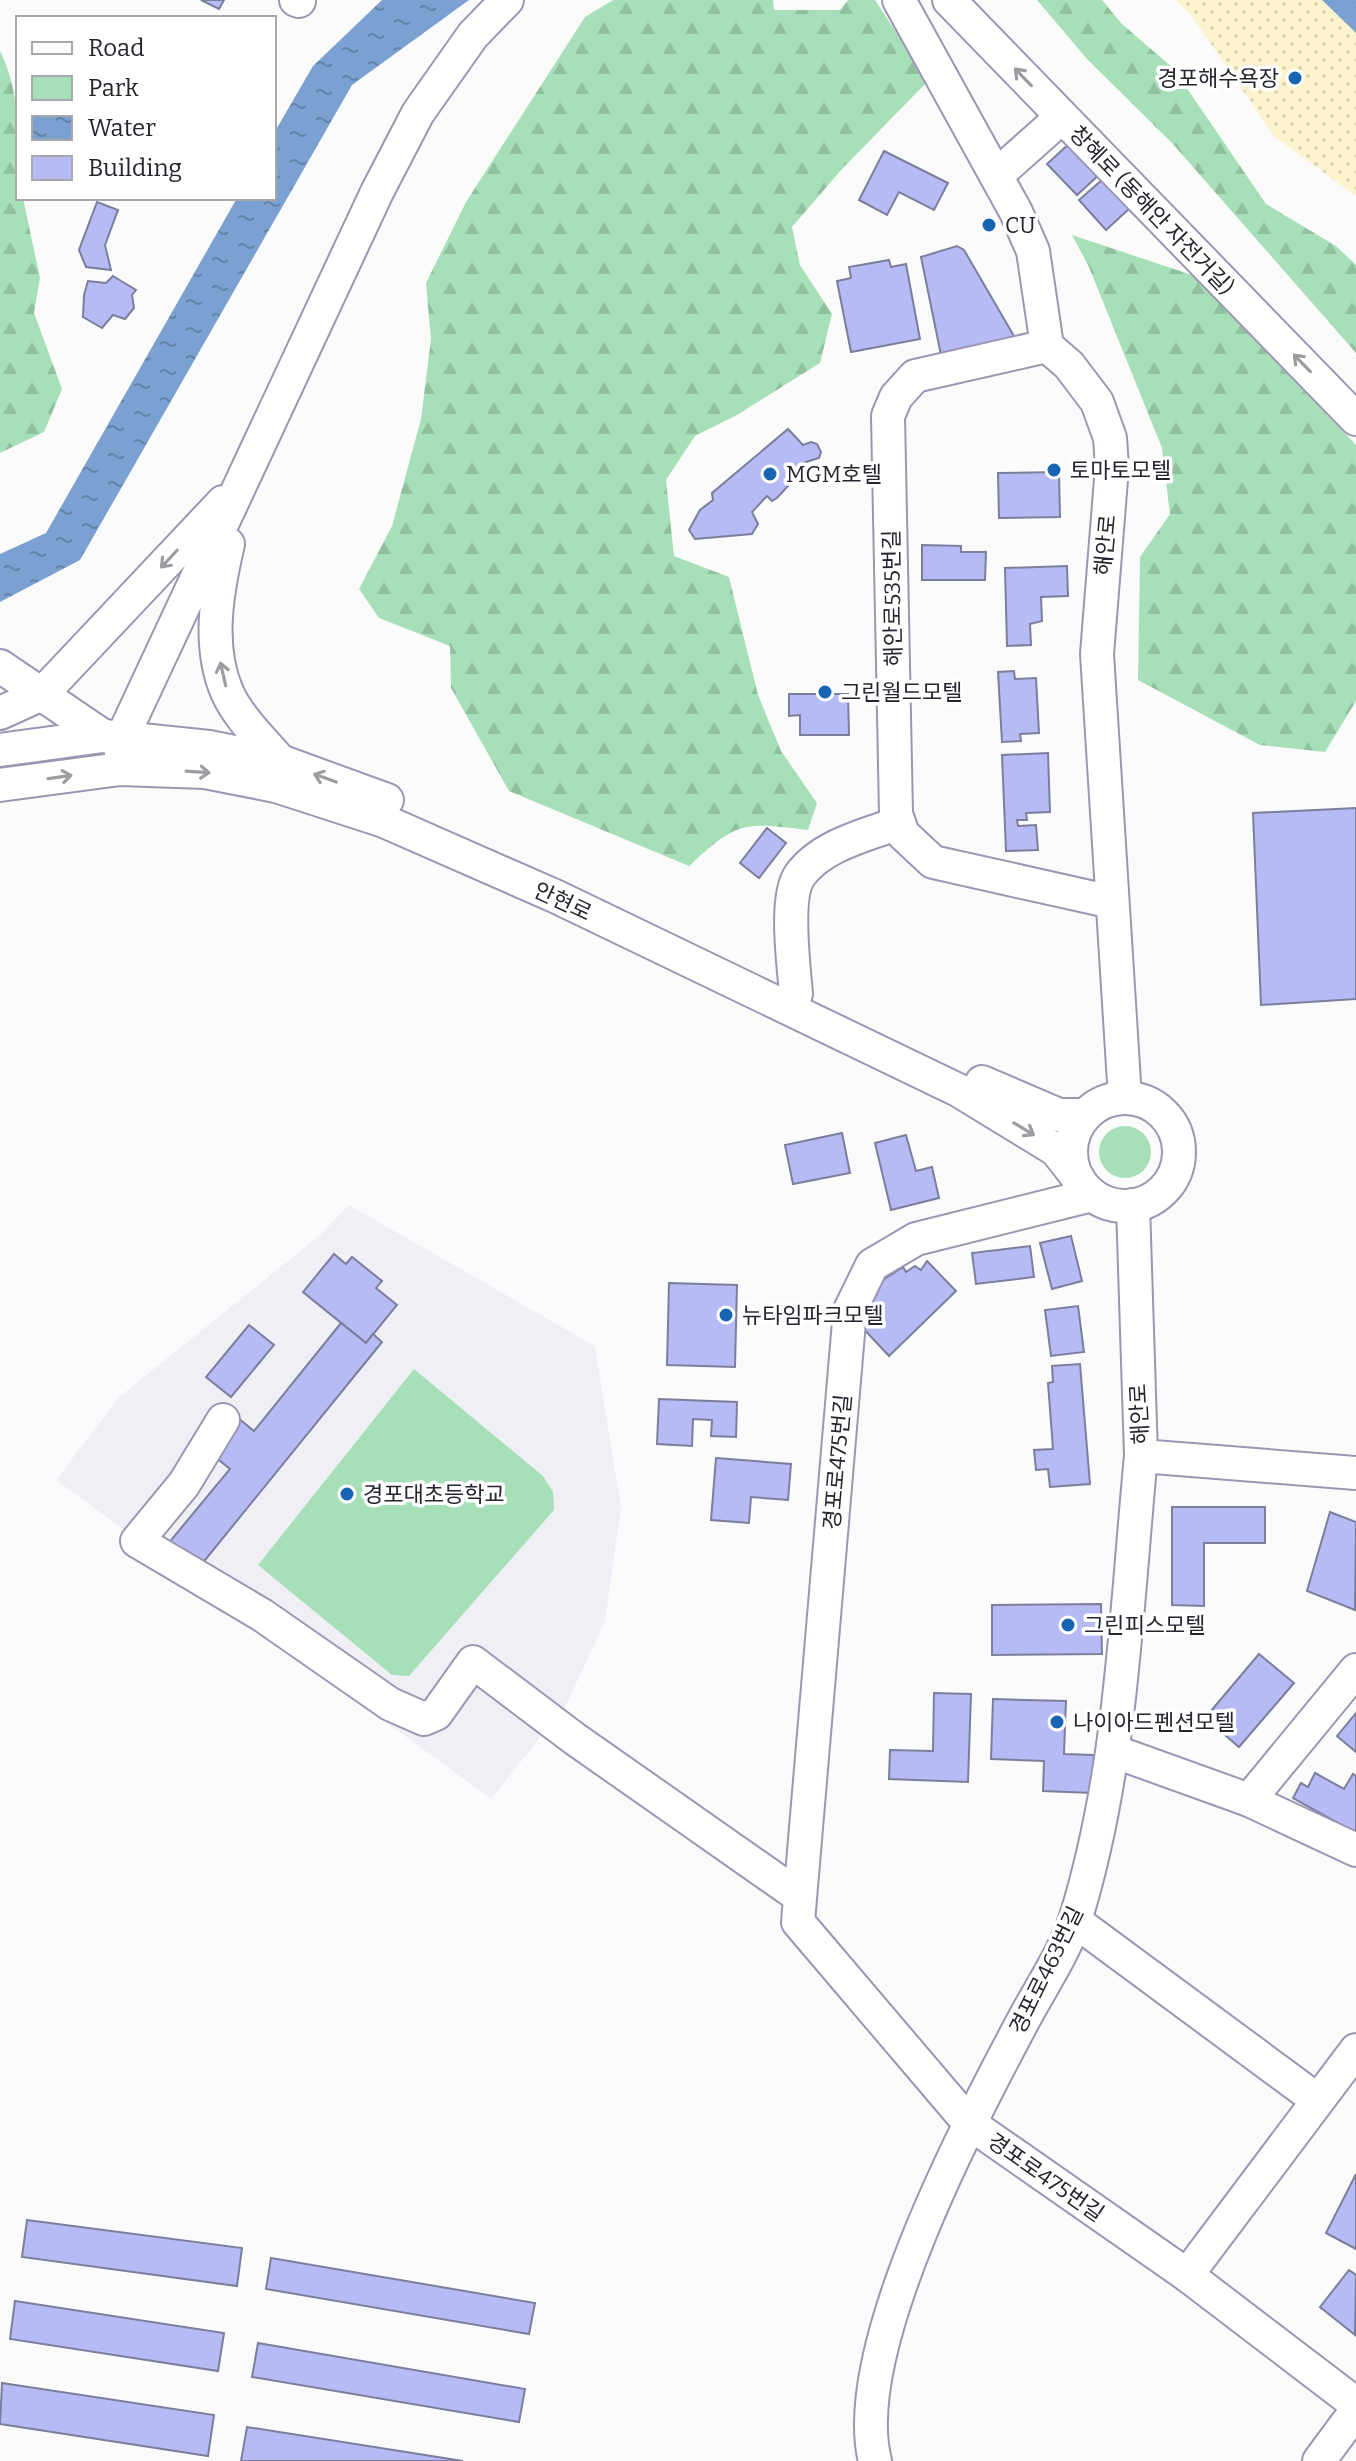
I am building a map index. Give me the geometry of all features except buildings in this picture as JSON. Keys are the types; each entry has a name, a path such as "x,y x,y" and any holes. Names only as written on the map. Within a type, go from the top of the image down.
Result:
{"street":[{"path":"120,769 113,736 242,482 377,192 418,113 473,35 507,0"},
{"path":"899,0 998,174 1033,251 1047,346"},
{"name":"창혜로 (동해안 자전거길)","path":"949,0 1356,419"},
{"path":"998,174 1062,117"},
{"name":"해안로535번길","path":"899,823 896,814 888,416 896,397 915,376 1047,346"},
{"name":"해안로","path":"1047,346 1086,385 1097,402 1110,438 1112,467 1097,654 1125,1098"},
{"path":"0,713 42,694 242,482"},
{"path":"242,482 217,591 216,642 227,691 280,761"},
{"path":"0,666 113,736"},
{"name":"안현로","path":"0,750 113,736 209,747 280,761 387,800 1018,1100 1059,1115 1085,1115"},
{"name":"안현로","path":"0,785 120,769 205,772 276,786 384,821 557,897 958,1090 1056,1150 1085,1187"},
{"path":"796,994 792,902 799,876 838,844 899,823 903,834 933,862 1112,902"},
{"path":"1125,1098 1143,1101 1170,1122 1177,1139 1179,1156 1174,1173 1164,1189 1150,1200 1118,1206 1085,1187 1071,1145 1085,1115 1110,1100 1125,1098"},
{"name":"경포로475번길","path":"1085,1187 916,1239 872,1265 850,1310 798,1922 969,2123 1187,2275 1356,2404"},
{"name":"해안로","path":"1133,1205 1141,1456 1356,1473"},
{"path":"223,1420 184,1484 137,1541 262,1615 390,1704 424,1719 436,1714 473,1662 575,1739 799,1896"},
{"name":"경포로463번길","path":"875,2461 871,2430 874,2387 886,2336 929,2209 969,2123 1075,1921 1097,1837 1113,1751 1141,1456"},
{"path":"1249,1800 1356,1670"},
{"path":"1113,1751 1249,1800 1356,1850"},
{"path":"1075,1921 1316,2099"},
{"path":"1187,2275 1316,2099 1356,2050"},
{"path":"1319,2461 1356,2411"}],"shaded area":[{"name":"경포대초등학교","path":"349,1205 595,1346 621,1508 605,1621 566,1705 491,1799 56,1480 118,1398 319,1236"}],"green space":[{"path":"613,0 773,0 774,10 840,10 848,0 875,0 928,81 842,169 792,227 800,265 832,314 820,363 737,415 695,436 666,480 674,556 729,577 758,695 781,751 817,803 808,830 768,826 742,828 719,840 689,866 509,791 451,688 450,646 379,618 359,589 392,526 421,419 431,339 426,283 466,202 585,17"},
{"path":"1037,0 1102,0 1122,24 1173,68 1266,204 1336,246 1356,265 1356,353 1172,143 1087,59"},
{"path":"0,51 13,86 16,105 16,200 23,200 40,278 34,313 62,389 44,432 0,453"},
{"path":"1072,235 1192,275 1356,445 1356,701 1325,752 1260,745 1138,680 1140,557 1170,514 1162,448 1089,267"},
{"path":"1125,1126 1143,1134 1151,1152 1143,1170 1125,1178 1107,1170 1099,1152 1107,1134"},
{"path":"414,1369 543,1476 553,1492 554,1510 409,1676 392,1675 258,1565"}],"sand":[{"name":"경포해수욕장","path":"1176,0 1335,0 1356,19 1356,196 1274,136 1192,16"}],"water":[{"path":"382,0 469,0 352,85 80,560 0,602 0,554 46,533 236,200 276,200 276,130 313,66"},
{"path":"1322,0 1356,0 1356,33 1352,29"}],"place":[{"name":"경포해수욕장","path":"1295,78"},
{"name":"CU","path":"989,225"},
{"name":"토마토모텔","path":"1054,470"},
{"name":"MGM호텔","path":"770,474"},
{"name":"그린월드모텔","path":"825,692"},
{"name":"뉴타임파크모텔","path":"726,1315"},
{"name":"경포대초등학교","path":"347,1494"},
{"name":"그린피스모텔","path":"1068,1625"},
{"name":"나이아드펜션모텔","path":"1057,1722"}]}
